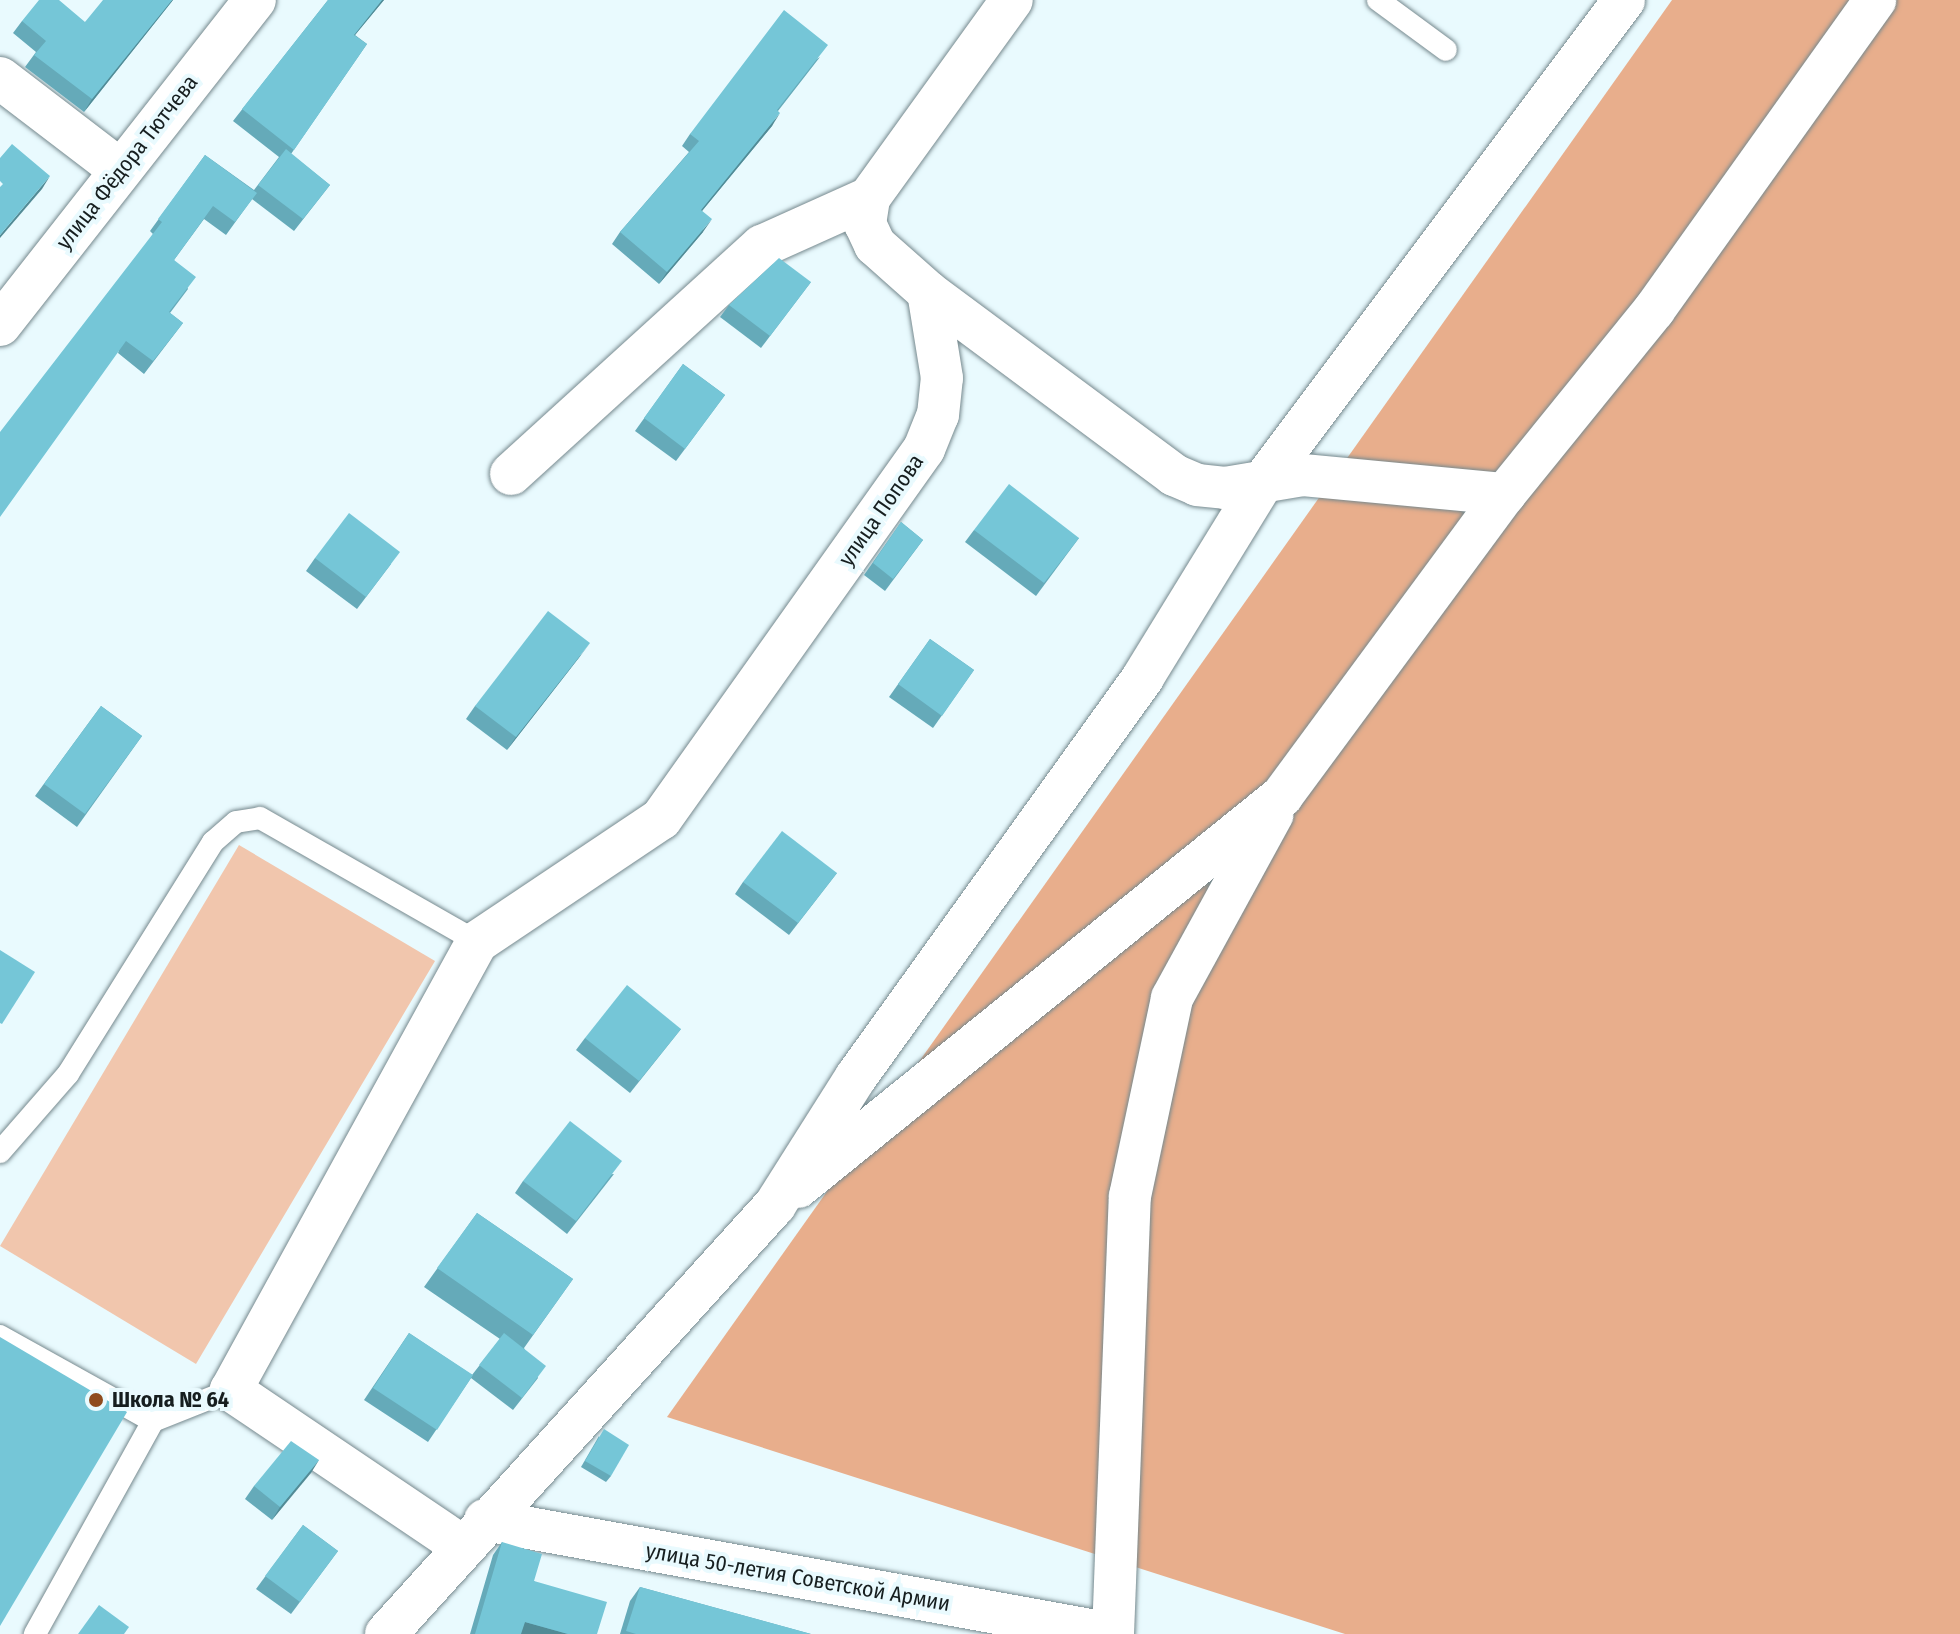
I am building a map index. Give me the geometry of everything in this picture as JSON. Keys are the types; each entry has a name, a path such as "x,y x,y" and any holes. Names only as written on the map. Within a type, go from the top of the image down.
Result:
{"street":[{"name":"улица Фёдора Тютчева","path":"0,325 119,169 255,0"},
{"path":"1012,0 869,198 865,224 875,245 928,292 1174,475 1197,485 1225,488 1303,475 1505,494"},
{"path":"775,1205 856,1077 1143,677 1264,480 1624,0"},
{"path":"1113,1634 1130,1196 1172,998 1282,796 1505,494 1654,310 1875,0"},
{"path":"0,78 119,169"},
{"path":"511,474 762,246 869,198"},
{"name":"улица Попова","path":"477,942 661,819 924,449 938,415 942,378 928,292"},
{"path":"386,1634 474,1533 775,1205 910,1101 1282,796"},
{"path":"474,1533 231,1390 477,942"},
{"name":"улица 50-летия Советской Армии","path":"474,1533 1113,1634"}],"lane":[{"path":"1378,0 1446,50"},
{"path":"0,1152 68,1074 213,842 236,822 260,818 477,942"},
{"path":"0,1336 153,1421"},
{"path":"35,1634 153,1421 231,1390"}],"shaded area":[{"path":"1672,0 1960,0 1960,1634 1345,1634 667,1417"},
{"name":"Школа № 64","path":"239,845 435,961 196,1364 0,1246"}],"building":[{"path":"39,0 59,0 85,22 103,0 172,0 92,99 34,55 46,41 22,21"},
{"path":"328,0 382,0 354,35 367,44 294,150 242,109"},
{"path":"784,10 828,45 777,110 780,113 701,210 712,219 667,272 620,232 699,141 690,134"},
{"path":"12,144 50,176 0,235 0,187 3,184 0,181 0,158"},
{"path":"286,149 330,185 303,219 258,185"},
{"path":"205,155 257,193 235,222 213,206 174,260 196,277 169,312 183,323 153,361 126,341 0,517 0,432 162,222 158,219"},
{"path":"779,258 811,282 770,336 729,305"},
{"path":"683,364 725,395 685,449 644,418"},
{"path":"1009,484 1079,538 1044,583 974,530"},
{"path":"349,513 400,552 366,597 315,558"},
{"path":"901,522 923,540 893,579 873,563"},
{"path":"548,611 590,643 516,737 475,706"},
{"path":"930,639 974,670 942,716 898,684"},
{"path":"101,706 142,736 85,814 44,784"},
{"path":"782,831 837,873 798,923 743,882"},
{"path":"0,950 35,972 2,1024 0,1023"},
{"path":"627,985 681,1029 639,1081 585,1038"},
{"path":"570,1121 622,1161 576,1221 523,1181"},
{"path":"477,1213 573,1279 533,1335 437,1268"},
{"path":"409,1333 473,1375 437,1430 373,1388"},
{"path":"504,1333 546,1366 522,1398 479,1365"},
{"path":"0,1337 127,1412 0,1626"},
{"path":"604,1429 629,1445 611,1476 585,1461"},
{"path":"291,1441 319,1460 280,1507 254,1486"},
{"path":"303,1525 338,1551 300,1602 265,1576"},
{"path":"502,1542 542,1554 534,1581 607,1602 597,1634 568,1634 525,1622 521,1634 475,1634"},
{"path":"640,1587 811,1634 636,1634 626,1631"},
{"path":"99,1605 129,1627 124,1634 78,1634"}],"place":[{"name":"Школа № 64","path":"96,1400"}]}
